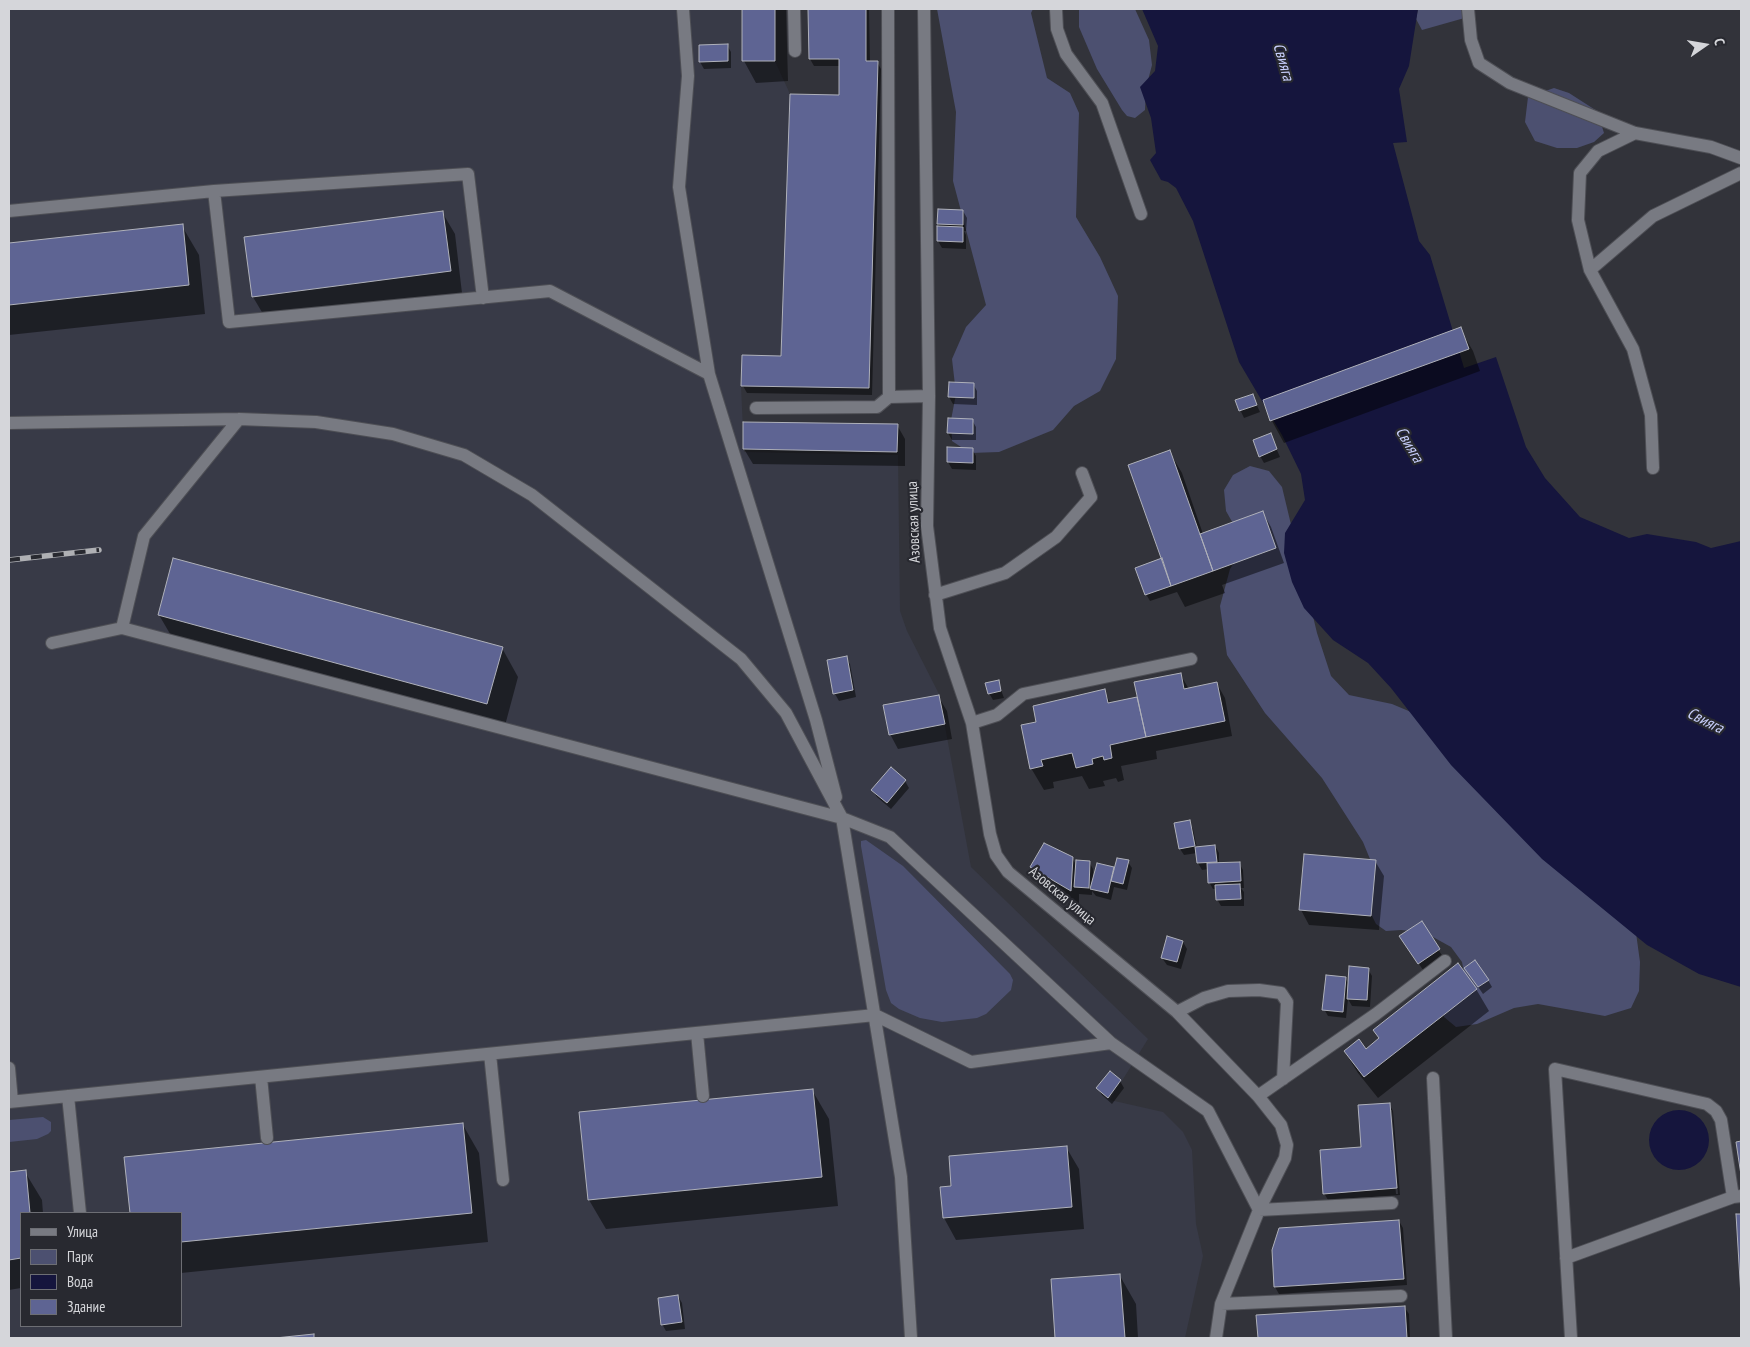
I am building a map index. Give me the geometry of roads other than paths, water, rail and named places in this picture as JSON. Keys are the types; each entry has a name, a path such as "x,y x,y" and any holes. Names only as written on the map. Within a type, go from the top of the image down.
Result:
{"street":[{"path":"683,9 688,76 679,188 709,374 816,720 842,818 900,1177 911,1338"},
{"path":"794,9 795,52"},
{"path":"888,9 889,397"},
{"name":"Азовская улица","path":"924,9 929,396 927,526 940,628 972,723 990,834 996,855 1008,872 1177,1012 1258,1096 1281,1126 1287,1145 1286,1158 1259,1210 1221,1304 1216,1338"},
{"path":"1056,9 1058,29 1066,54 1102,103 1141,214"},
{"path":"1468,9 1471,40 1479,63 1510,83 1635,133 1711,147 1741,158"},
{"path":"1635,133 1598,151 1580,172 1578,220 1590,270 1634,349 1652,415 1653,468"},
{"path":"1590,270 1653,216 1741,173"},
{"path":"9,211 214,191 468,174 483,298"},
{"path":"214,191 229,322 550,291 709,374"},
{"path":"756,408 877,407 889,397 929,396"},
{"path":"9,423 239,418 316,422 393,434 464,455 532,495 741,660 786,713 842,818"},
{"path":"122,628 144,536 239,418"},
{"path":"935,596 1005,573 1056,537 1090,497 1082,473"},
{"path":"52,643 122,628 842,818 890,837 1111,1043 1208,1111 1259,1210 1392,1203"},
{"path":"972,723 997,716 1023,694 1190,659"},
{"path":"1258,1096 1376,1014 1445,961"},
{"path":"1177,1012 1204,998 1228,991 1259,990 1281,993 1287,1002 1283,1078"},
{"path":"9,1068 10,1102 875,1015 971,1062 1111,1043"},
{"path":"697,1033 703,1096"},
{"path":"490,1054 503,1180"},
{"path":"1566,1258 1737,1197 1721,1120 1716,1111 1707,1104 1555,1069 1566,1258 1571,1338"},
{"path":"261,1076 267,1138"},
{"path":"1433,1078 1446,1338"},
{"path":"68,1096 80,1212"},
{"path":"1221,1304 1401,1296"}],"water":[{"name":"Свияга","path":"1142,9 1418,9 1409,66 1399,89 1407,142 1393,143 1419,241 1430,255 1464,368 1496,357 1526,447 1545,478 1580,517 1629,538 1647,534 1696,542 1711,548 1741,541 1741,987 1699,974 1647,945 1542,859 1451,765 1391,688 1368,663 1333,640 1304,608 1292,582 1284,553 1285,533 1305,500 1301,474 1282,435 1239,362 1193,221 1176,188 1168,182 1161,180 1150,160 1156,153 1151,118 1140,87 1155,71 1158,46"},
{"path":"1679,1110 1691,1112 1704,1123 1709,1140 1707,1152 1696,1165 1679,1170 1667,1168 1654,1157 1649,1140 1651,1128 1662,1115"}],"railway":[{"path":"9,560 99,550"}]}
